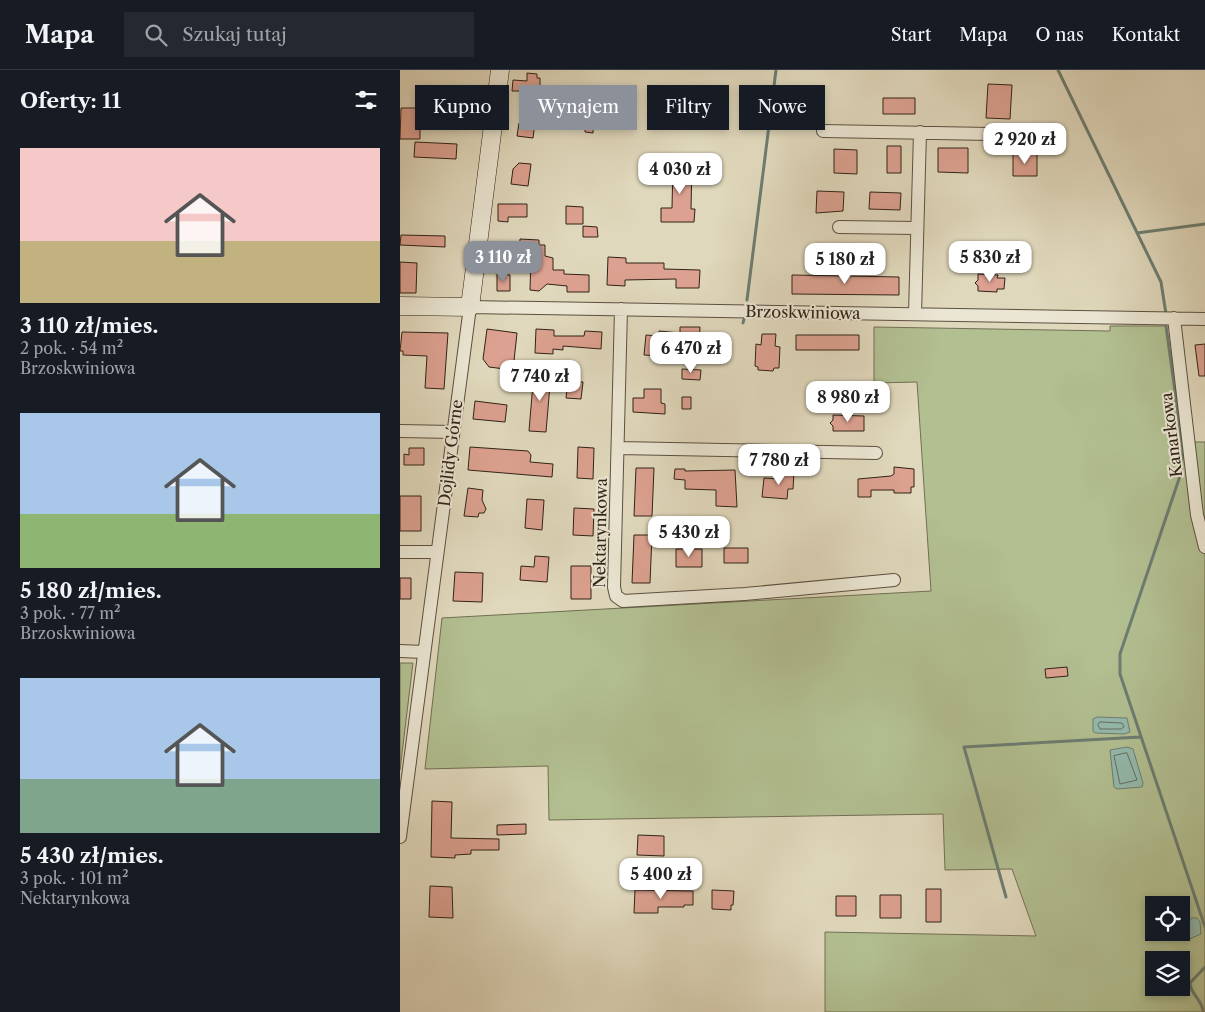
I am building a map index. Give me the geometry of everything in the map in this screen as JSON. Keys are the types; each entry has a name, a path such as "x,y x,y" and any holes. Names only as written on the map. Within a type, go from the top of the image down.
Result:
{"street":[{"name":"Dojlidy Górne","path":"400,837 500,70"},
{"path":"824,130 1042,135"},
{"path":"915,314 920,132"},
{"path":"839,226 917,228"},
{"name":"Brzoskwiniowa","path":"400,306 1205,319"},
{"name":"Nektarynkowa","path":"622,309 614,588 616,596 623,601 745,594 894,580"},
{"name":"Kanarkowa","path":"1174,318 1197,515 1205,547"},
{"path":"400,431 453,432"},
{"path":"618,448 876,453"},
{"path":"400,552 437,552"},
{"path":"400,652 424,652"}],"green space":[{"path":"1110,326 1166,326 1182,442 1205,442 1205,1012 825,1012 825,932 1036,936 1012,869 945,870 943,814 549,820 548,766 425,769 442,618 931,591 917,382 874,383 874,327 1110,331"},
{"path":"400,663 413,663 400,770"}],"water":[{"path":"1097,717 1127,718 1130,732 1124,734 1095,733 1093,731 1093,719"},
{"path":"1127,747 1133,749 1143,783 1142,787 1117,789 1114,787 1110,750"},
{"path":"1197,918 1200,922 1201,934 1190,939 1190,919"}],"building":[{"path":"527,73 537,74 537,78 540,78 540,85 519,85 519,91 512,91 513,80 527,81"},
{"path":"988,84 1012,85 1010,119 986,118"},
{"path":"883,98 915,98 915,114 883,114"},
{"path":"401,108 415,108 415,130 420,130 420,139 400,139"},
{"path":"519,123 519,130 534,130 533,138 517,136"},
{"path":"585,130 593,130 593,133 585,132"},
{"path":"415,142 457,144 456,159 414,157"},
{"path":"887,146 901,146 901,173 887,173"},
{"path":"938,148 968,148 968,173 938,172"},
{"path":"834,149 857,150 857,174 834,173"},
{"path":"1013,153 1037,153 1037,176 1013,176"},
{"path":"673,162 692,162 691,209 695,209 694,222 661,222 661,208 672,208"},
{"path":"519,163 531,164 528,186 511,184 513,169"},
{"path":"817,191 844,192 843,211 816,213"},
{"path":"870,192 901,193 900,210 869,209"},
{"path":"498,204 527,204 527,217 508,217 508,222 498,221"},
{"path":"566,206 583,207 583,224 566,224"},
{"path":"583,226 597,227 598,237 583,237"},
{"path":"401,235 445,236 445,247 400,245"},
{"path":"520,239 539,240 539,245 545,245 545,256 553,258 553,270 564,270 564,274 589,275 589,292 567,292 567,286 547,284 539,291 530,290 531,256 519,255"},
{"path":"608,257 626,258 626,263 664,263 664,269 700,270 699,288 676,288 676,279 625,280 625,286 607,285"},
{"path":"400,262 417,263 416,293 400,293"},
{"path":"497,274 510,275 510,291 497,291"},
{"path":"978,274 998,275 997,278 1005,278 1004,289 997,289 997,292 978,291 978,286 975,283 978,280"},
{"path":"792,275 899,277 899,295 792,294"},
{"path":"680,327 700,327 699,348 695,348 695,351 668,350 668,352 662,352 661,356 644,355 646,335 659,336 659,331 680,333"},
{"path":"487,329 517,333 513,370 489,367 483,359"},
{"path":"536,329 554,330 554,336 584,336 585,331 602,332 601,349 563,346 563,350 553,349 553,354 535,353"},
{"path":"402,332 448,333 444,389 425,388 427,356 403,355 403,351 400,351"},
{"path":"762,334 776,334 775,346 780,347 779,368 774,368 773,371 758,370 758,367 755,366 756,344 761,345"},
{"path":"796,335 859,335 859,350 796,350"},
{"path":"1205,344 1205,376 1199,376 1195,345"},
{"path":"682,369 701,370 700,380 682,379"},
{"path":"534,371 551,373 546,432 529,431"},
{"path":"568,381 583,382 581,399 566,398"},
{"path":"644,389 661,389 661,403 665,404 665,414 633,412 633,398 644,398"},
{"path":"860,391 870,391 869,403 859,402"},
{"path":"682,397 691,397 691,409 682,409"},
{"path":"475,401 507,405 505,422 473,419"},
{"path":"833,415 864,416 864,431 833,431 833,426 830,423 833,420"},
{"path":"470,447 528,451 531,455 530,462 553,464 552,477 468,470"},
{"path":"578,447 594,448 593,479 577,478"},
{"path":"409,448 424,448 424,465 404,465 404,454 409,455"},
{"path":"894,467 914,469 914,487 911,487 911,493 894,493 894,490 871,490 871,497 858,497 858,479 891,476 894,474"},
{"path":"636,468 654,468 652,516 634,516"},
{"path":"675,469 685,469 685,471 735,470 737,507 716,506 716,490 685,489 685,480 674,479"},
{"path":"780,471 794,472 793,489 788,489 787,499 762,497 764,478 780,479"},
{"path":"468,488 483,490 482,500 486,509 484,513 479,513 478,517 464,516"},
{"path":"400,496 421,496 421,531 400,531"},
{"path":"527,499 544,500 542,530 525,528"},
{"path":"574,508 594,509 593,536 573,535"},
{"path":"634,535 652,535 650,583 632,583"},
{"path":"724,548 748,548 748,563 724,563"},
{"path":"676,549 702,549 702,567 676,567"},
{"path":"535,556 549,557 547,582 520,580 521,566 534,567"},
{"path":"571,566 591,566 591,599 571,599"},
{"path":"455,572 483,573 482,602 453,601"},
{"path":"400,578 411,578 411,599 400,599"},
{"path":"1067,667 1068,676 1046,678 1045,669"},
{"path":"432,801 452,802 451,838 499,839 499,850 471,850 471,854 455,855 455,858 431,857"},
{"path":"526,824 526,834 497,835 497,825"},
{"path":"638,835 664,836 664,856 637,855"},
{"path":"430,886 452,887 453,918 429,917"},
{"path":"926,889 941,889 941,922 926,922"},
{"path":"635,890 693,891 693,905 658,907 658,913 634,913"},
{"path":"712,890 734,891 731,910 712,909"},
{"path":"880,895 901,895 901,918 880,918"},
{"path":"836,896 856,896 856,916 836,916"}],"waterway":[{"path":"747,300 776,70"},
{"path":"1058,70 1161,282 1166,314"},
{"path":"1137,233 1205,224"},
{"path":"743,323 744,319"},
{"path":"1166,326 1183,449 1181,473 1120,654 1120,674 1205,927"},
{"path":"1006,897 964,747 1140,737"},
{"path":"1203,1012 1190,983 1205,967"}]}
